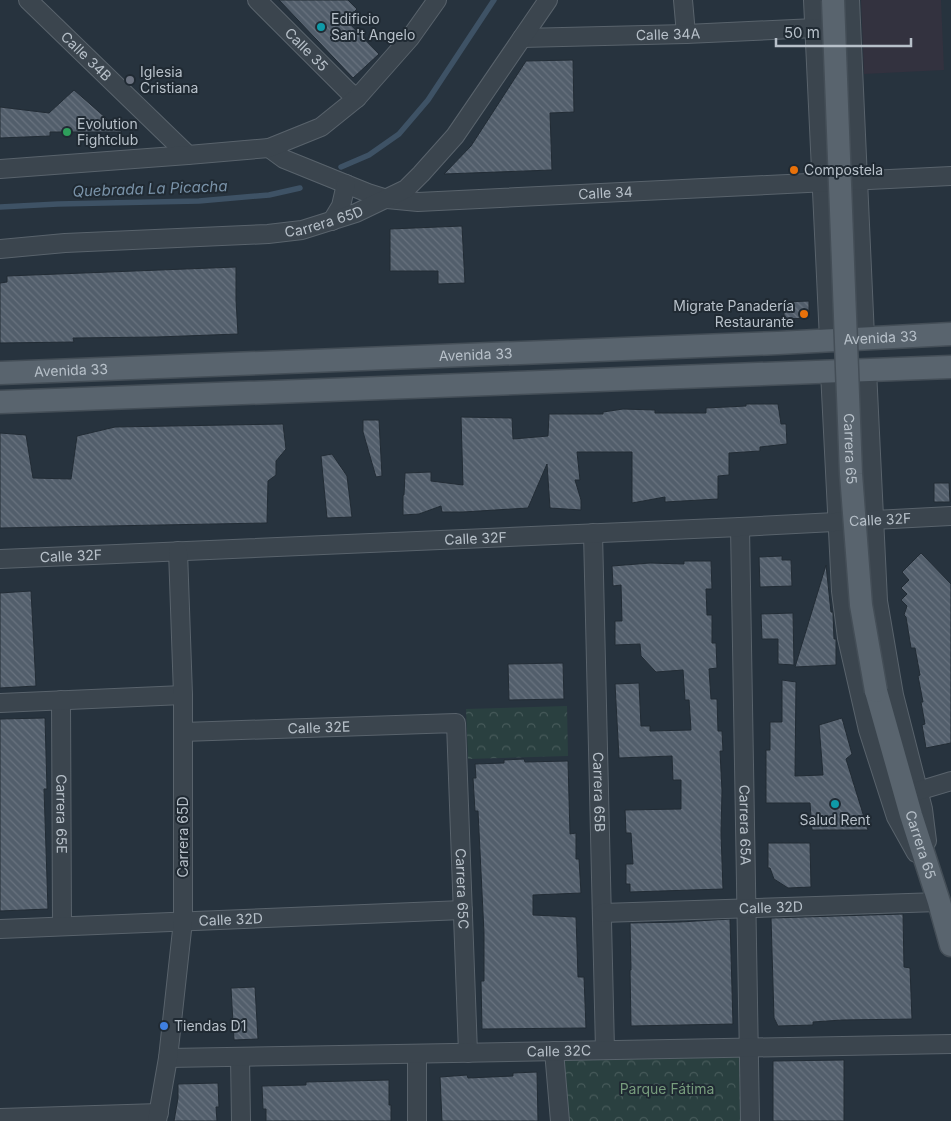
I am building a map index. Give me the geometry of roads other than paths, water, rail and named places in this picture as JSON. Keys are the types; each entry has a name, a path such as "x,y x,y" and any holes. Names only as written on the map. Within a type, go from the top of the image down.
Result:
{"main road":[{"name":"Carrera 65","path":"833,0 851,474 861,605 876,691 911,815 951,945"},
{"name":"Avenida 33","path":"0,373 951,334"},
{"path":"0,402 951,367"}],"street":[{"name":"Calle 34B","path":"28,0 188,156"},
{"name":"Calle 35","path":"258,0 357,98"},
{"path":"0,169 188,156 269,148 321,127 357,98 410,38 437,0"},
{"name":"Carrera 65D","path":"0,249 65,243 268,234 302,230 356,213 406,189 420,176 455,136 548,0"},
{"path":"683,0 686,34"},
{"path":"814,0 829,340"},
{"path":"850,0 865,338"},
{"name":"Calle 34A","path":"522,38 686,34 815,28"},
{"name":"Calle 34","path":"269,148 284,159 368,193 387,198 418,202 951,176"},
{"path":"420,176 424,184 435,195 445,201"},
{"path":"332,221 342,206 346,184"},
{"name":"Carrera 65","path":"867,370 878,601 894,695 923,809 936,894"},
{"name":"Carrera 65","path":"830,372 841,591 847,638 868,730 896,817 936,894"},
{"name":"Calle 32F","path":"0,558 740,527 951,516"},
{"name":"Carrera 65A","path":"740,527 750,1121"},
{"name":"Carrera 65B","path":"593,533 605,1050"},
{"name":"Carrera 65D","path":"158,1117 168,1058 183,921 183,695 178,551"},
{"path":"0,702 183,695"},
{"name":"Carrera 65E","path":"61,700 62,926"},
{"name":"Calle 32E","path":"183,732 456,723"},
{"name":"Carrera 65C","path":"456,723 468,1053"},
{"path":"918,791 951,781"},
{"name":"Calle 32D","path":"602,913 746,908 936,894"},
{"name":"Calle 32D","path":"0,928 463,910"},
{"name":"Calle 32C","path":"168,1058 951,1044"},
{"path":"554,1051 560,1121"},
{"path":"417,1054 417,1121"},
{"path":"240,1057 241,1121"},
{"path":"0,1118 158,1117"}],"waterway":[{"name":"Quebrada La Picacha","path":"341,167 369,155 399,134 428,100 494,0"},
{"name":"Quebrada La Picacha","path":"0,207 199,201 269,195 300,188"}],"place":[{"name":"Edificio San't Angelo","path":"321,27"},
{"name":"Iglesia Cristiana","path":"130,80"},
{"name":"Evolution Fightclub","path":"67,132"},
{"name":"Compostela","path":"794,170"},
{"name":"Migrate Panadería Restaurante","path":"804,314"},
{"name":"Salud Rent","path":"835,804"},
{"name":"Tiendas D1","path":"164,1026"}],"park label":[{"name":"Parque Fátima","path":"667,1089"}]}
